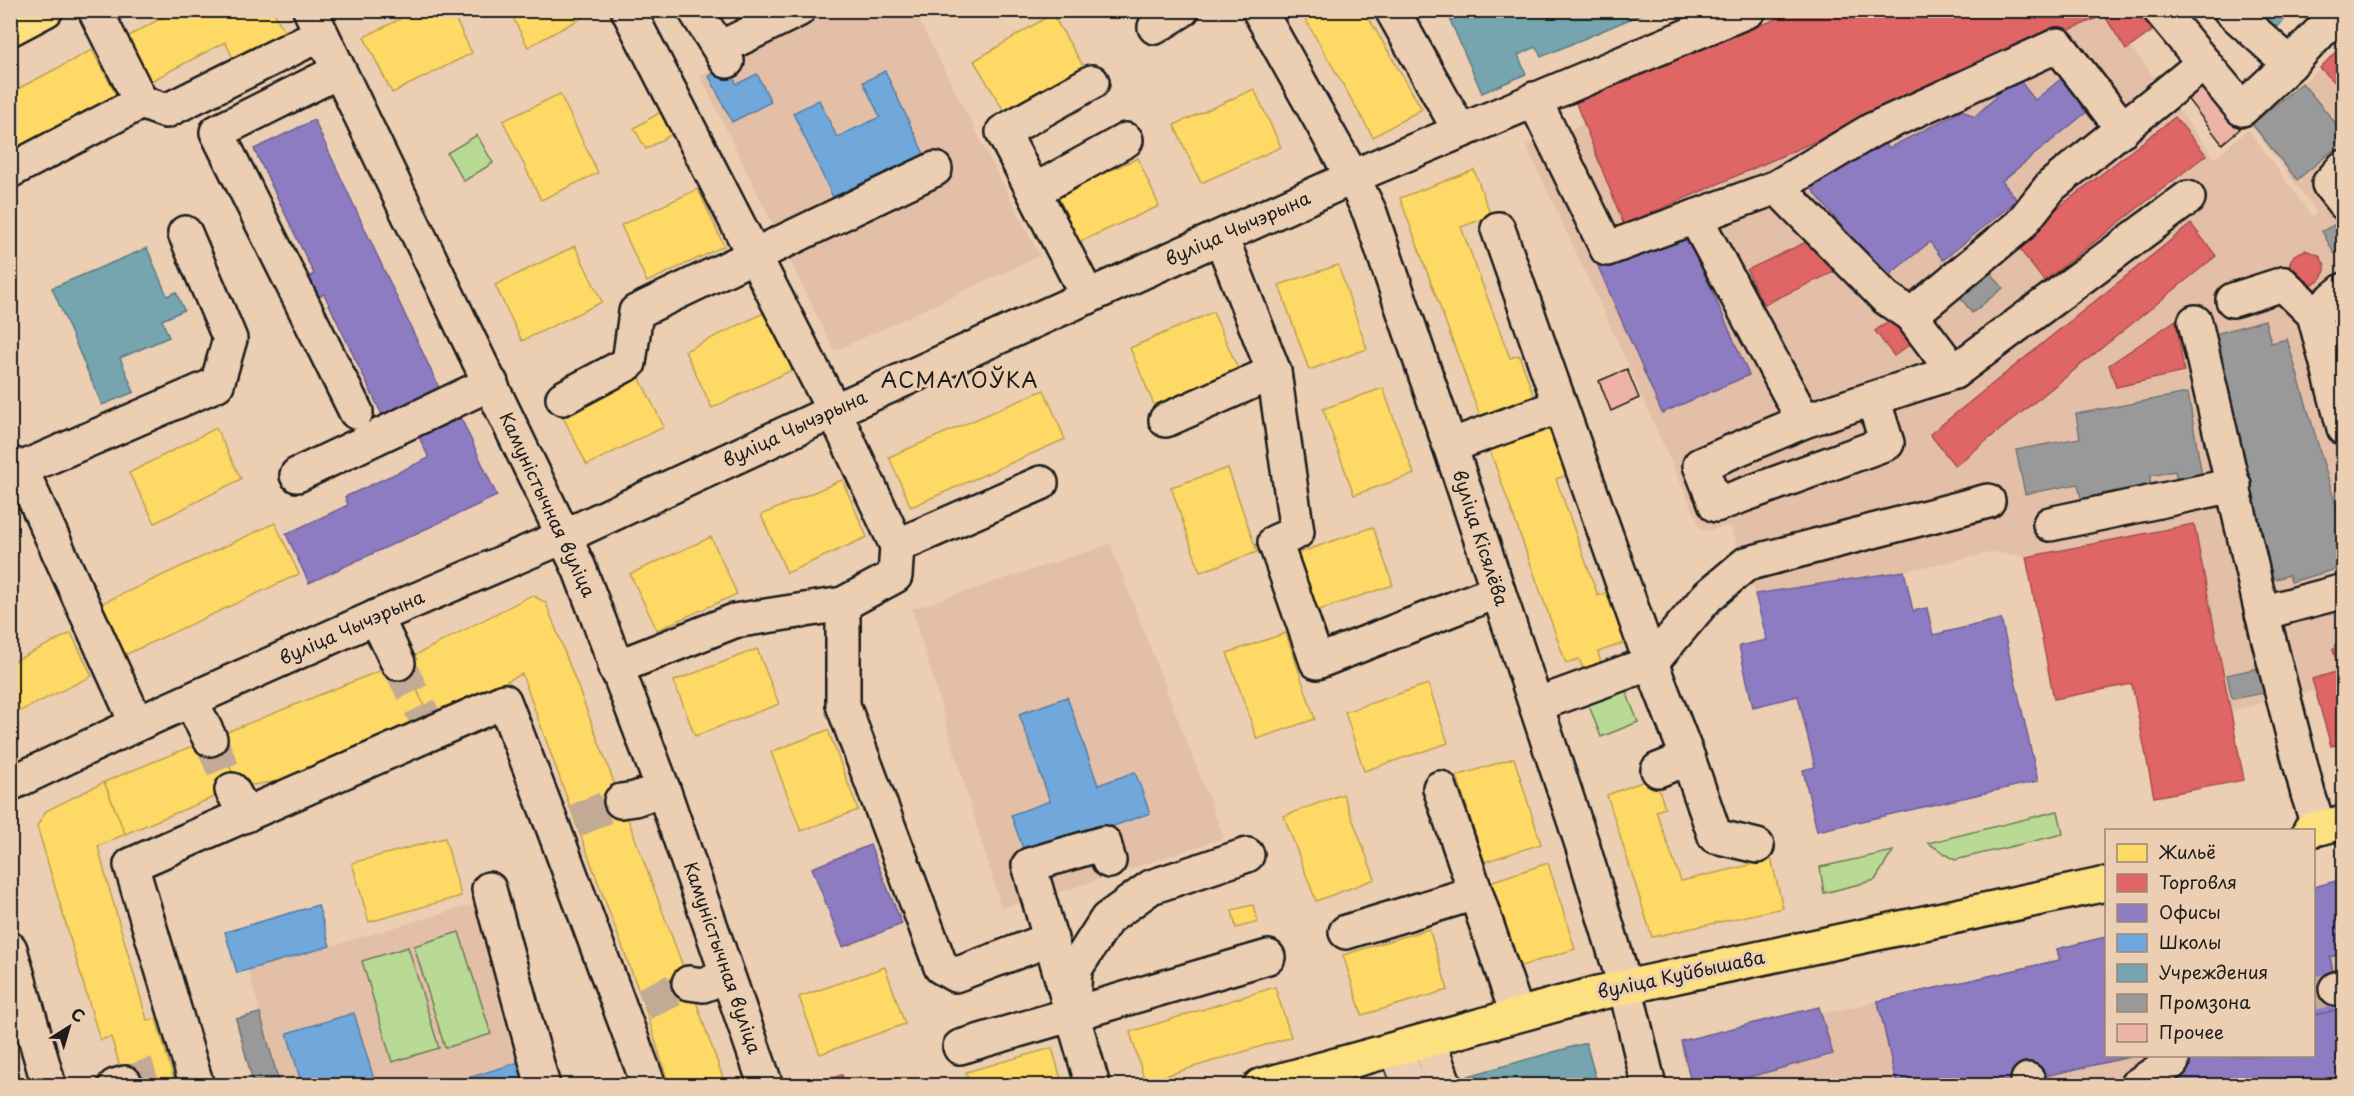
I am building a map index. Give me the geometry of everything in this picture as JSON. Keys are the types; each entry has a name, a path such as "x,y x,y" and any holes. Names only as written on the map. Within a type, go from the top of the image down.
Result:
{"main road":[{"path":"10,29 46,10"},
{"name":"вуліца Куйбышава","path":"1260,1086 1625,986 2105,884"}],"street":[{"path":"95,10 141,102 166,111 315,22"},
{"path":"615,668 734,621 843,604 895,576 897,546 834,411 628,10"},
{"path":"695,10 723,55 798,10"},
{"path":"1155,27 1182,10"},
{"name":"вуліца Кісялёва","path":"1259,10 1353,178 1370,213 1582,844 1625,986 1649,1086"},
{"path":"1392,10 1460,131"},
{"name":"вуліца Чычэрына","path":"10,784 137,723 376,616 565,536 834,411 1353,178 1534,99 1749,10"},
{"path":"2160,10 2242,109 2290,64 2340,10"},
{"path":"2230,10 2290,64"},
{"name":"Камуністычная вуліца","path":"315,22 579,568 615,668 663,789 766,1086"},
{"path":"1534,99 1606,249 1777,186 1872,130 2058,45 2123,129"},
{"path":"1911,315 2020,225 2050,186 2204,63"},
{"path":"339,72 218,132 356,412"},
{"path":"1088,297 1003,132 1092,82"},
{"path":"10,171 141,102"},
{"path":"1034,191 1126,140"},
{"path":"2343,167 2329,184 2343,203"},
{"path":"563,398 629,363 636,312 935,169"},
{"path":"1777,186 1886,298 1911,315 1954,372"},
{"path":"1873,399 1887,443 1716,505 1700,465 1804,422 1873,399 1954,372 2188,198"},
{"path":"1695,217 1804,422"},
{"path":"1498,229 1714,836 1757,846"},
{"path":"137,723 16,466 217,384 230,339 185,233"},
{"path":"1221,237 1274,372 1297,532 1275,543 1317,662 1498,591"},
{"path":"2233,300 2283,284 2314,314 2326,354 2336,368 2343,428"},
{"path":"2314,314 2343,290"},
{"path":"2195,322 2262,613 2308,794 2324,827"},
{"path":"1166,420 1274,372"},
{"path":"297,475 490,383"},
{"path":"1450,446 1560,406"},
{"path":"897,546 1041,483"},
{"path":"2050,524 2234,484"},
{"path":"1536,705 1651,663 1707,597 1746,564 1988,501"},
{"path":"2262,613 2343,591"},
{"path":"843,604 843,705 941,967 955,975 1051,939"},
{"path":"376,616 398,663"},
{"path":"190,701 210,739"},
{"path":"185,1071 131,865 239,802 428,726 504,701 564,824 633,1008 649,1086"},
{"path":"1658,770 1688,758"},
{"path":"1440,788 1517,1014"},
{"path":"621,801 635,799 663,789"},
{"path":"1093,1086 1029,865 1104,843 1109,861"},
{"path":"1072,1014 1075,969 1107,919 1151,886 1247,855"},
{"path":"489,889 543,1086"},
{"path":"1346,932 1474,893"},
{"path":"10,949 49,1086"},
{"path":"960,1047 1268,957"},
{"path":"689,983 703,985 727,976"},
{"path":"1428,1040 1445,1086"},
{"path":"1396,1049 1410,1086"},
{"path":"2136,1086 2172,1062 2171,1057"}],"shaded area":[{"path":"826,11 914,11 1040,256 834,351 700,75"},
{"path":"1798,11 2138,11 2131,47 2215,158 2248,129 2312,216 2289,234 2317,213 2251,125 2320,68 2343,43 2343,743 2331,746 2315,690 2231,711 2194,524 2026,557 1995,552 1904,571 1755,594 1746,564 1730,526 1702,531 1526,145 1585,124 1575,101"},
{"path":"1110,544 1224,838 1039,899 1001,907 912,609"},
{"path":"2343,879 2343,1085 1692,1085 1681,1041 1819,1007 1822,1014 2059,960 2057,949 2105,937 2105,1057 2315,1057 2315,887"},
{"path":"509,894 561,1085 280,1085 248,970"}],"green space":[{"path":"477,135 493,163 464,181 447,153"},
{"path":"2343,304 2342,356 2333,351 2332,312"},
{"path":"1622,681 1638,722 1601,737 1585,695"},
{"path":"2058,811 2063,834 1955,860 1928,843"},
{"path":"1893,851 1875,880 1824,893 1820,867"},
{"path":"459,932 491,1034 445,1048 414,946"},
{"path":"408,947 439,1048 392,1062 362,961"}],"building: Жильё":[{"path":"176,10 273,10 288,40 237,66 225,42 151,81 125,38"},
{"path":"418,10 451,10 472,53 392,93 364,37"},
{"path":"509,10 596,10 528,47"},
{"path":"1300,10 1364,10 1422,109 1373,137"},
{"path":"1052,14 1084,67 1006,114 974,61"},
{"path":"92,50 118,98 10,155 10,93"},
{"path":"1254,89 1281,147 1201,183 1174,125"},
{"path":"560,94 598,173 541,200 503,121"},
{"path":"664,110 676,132 646,149 634,128"},
{"path":"1138,158 1159,206 1079,242 1057,194"},
{"path":"1474,170 1491,216 1461,227 1510,358 1519,355 1537,404 1483,424 1400,198"},
{"path":"698,189 724,246 647,282 621,225"},
{"path":"575,246 602,302 522,341 495,285"},
{"path":"1338,265 1367,349 1309,370 1279,285"},
{"path":"766,312 794,369 712,408 685,351"},
{"path":"1213,312 1238,369 1154,405 1130,348"},
{"path":"637,373 664,427 587,465 560,411"},
{"path":"1383,388 1414,474 1354,495 1323,409"},
{"path":"1044,390 1065,439 911,507 889,457"},
{"path":"1551,422 1570,474 1556,479 1598,596 1608,592 1626,642 1598,652 1601,663 1583,669 1579,659 1566,663 1488,445"},
{"path":"216,428 241,479 155,523 129,473"},
{"path":"1228,468 1257,552 1200,572 1171,487"},
{"path":"842,480 867,537 787,573 761,515"},
{"path":"275,523 299,574 116,659 92,608"},
{"path":"1373,527 1393,585 1313,612 1293,555"},
{"path":"711,537 737,594 657,630 630,574"},
{"path":"532,595 546,603 623,806 576,823 522,674 429,717 404,661"},
{"path":"71,633 92,676 10,716 10,663"},
{"path":"1286,633 1315,719 1257,739 1227,653"},
{"path":"757,649 779,704 695,736 674,681"},
{"path":"404,661 429,717 286,780 238,787 217,736"},
{"path":"1428,684 1448,743 1364,771 1345,712"},
{"path":"828,730 858,810 801,831 771,752"},
{"path":"217,736 238,787 125,834 104,782"},
{"path":"1514,758 1541,844 1484,862 1457,776"},
{"path":"1655,777 1665,808 1656,811 1681,881 1750,865 1749,859 1770,854 1783,908 1652,937 1607,795"},
{"path":"104,782 125,834 98,846 147,1020 156,1019 176,1086 126,1086 111,1037 100,1040 37,826 46,811"},
{"path":"1343,794 1375,879 1316,901 1284,816"},
{"path":"623,806 693,993 646,1010 576,823"},
{"path":"445,838 461,896 369,922 352,863"},
{"path":"1548,863 1575,949 1518,967 1490,882"},
{"path":"1253,905 1258,922 1236,928 1232,910"},
{"path":"1429,929 1448,990 1362,1015 1343,955"},
{"path":"885,967 905,1024 820,1054 799,997"},
{"path":"1275,987 1291,1037 1145,1082 1130,1032"},
{"path":"693,993 726,1086 669,1086 646,1010"},
{"path":"1052,1048 1063,1086 970,1086 966,1072"}],"building: Торговля":[{"path":"1798,10 2101,10 2104,15 1624,225 1575,101"},
{"path":"2101,10 2138,10 2152,31 2126,50"},
{"path":"2344,43 2344,91 2320,68"},
{"path":"2175,117 2206,155 2044,281 2014,242"},
{"path":"2191,224 2216,256 1955,466 1930,434"},
{"path":"1817,237 1834,272 1763,305 1747,270"},
{"path":"2305,250 2319,255 2325,265 2325,271 2319,281 2308,286 2289,270 2294,255"},
{"path":"1894,317 1913,342 1894,356 1875,331"},
{"path":"2176,320 2184,372 2116,387 2109,365"},
{"path":"2194,524 2244,780 2154,797 2132,684 2054,699 2026,557"},
{"path":"2344,646 2344,743 2331,746 2312,679 2339,671 2333,649"},
{"path":"842,1075 845,1086 834,1086 832,1078"}],"building: Офисы":[{"path":"2013,72 2035,100 2067,74 2093,107 2002,181 2017,200 1943,260 1930,242 1884,279 1811,188 1880,139 1889,148 1963,110 1974,117 1995,98 1992,89"},
{"path":"314,120 441,392 384,419 324,294 308,302 299,282 314,274 254,149"},
{"path":"1684,227 1749,375 1662,413 1597,264"},
{"path":"461,418 497,496 309,583 286,534 348,505 345,497 429,458 419,437"},
{"path":"1904,571 1913,611 1927,608 1933,635 2001,619 2038,781 1817,831 1803,770 1815,767 1798,696 1753,707 1739,646 1767,640 1755,594"},
{"path":"870,845 902,924 843,947 812,868"},
{"path":"2344,879 2344,953 2330,957 2340,1010 2344,1009 2344,1086 2162,1086 2179,1057 2315,1057 2315,887"},
{"path":"2344,879 2344,953 2330,957 2340,1010 2315,1015 2315,887"},
{"path":"2105,937 2105,1057 2129,1057 2001,1086 1897,1086 1878,1001 2060,960 2057,949"},
{"path":"2105,937 2105,1057 2129,1057 2001,1086 1897,1086 1878,1001 2060,960 2057,949"},
{"path":"1819,1007 1833,1054 1742,1079 1744,1086 1692,1086 1681,1041"}],"building: Школы":[{"path":"728,67 737,84 757,74 771,102 732,122 709,76"},
{"path":"885,71 924,154 833,197 793,113 819,100 837,137 880,117 863,82"},
{"path":"1067,697 1098,785 1135,772 1150,813 1026,857 1011,815 1050,801 1019,714"},
{"path":"318,905 330,946 237,973 225,932"},
{"path":"354,1013 376,1086 302,1086 287,1033"},
{"path":"529,1059 537,1086 467,1086 465,1079"}],"building: Учреждения":[{"path":"1474,10 1651,10 1541,57 1536,47 1518,55 1526,74 1482,93 1450,20"},
{"path":"2249,10 2293,10 2273,32"},
{"path":"147,248 167,296 176,292 184,310 162,320 169,337 120,358 134,392 102,405 52,288"},
{"path":"1586,1043 1598,1086 1471,1086 1468,1076"}],"building: Промзона":[{"path":"2302,83 2344,133 2344,141 2297,180 2252,124"},
{"path":"2336,224 2344,238 2344,248 2334,253 2322,231"},
{"path":"1987,268 2003,288 1972,313 1957,293"},
{"path":"2265,320 2271,343 2287,339 2344,533 2344,567 2291,582 2289,575 2272,580 2201,338"},
{"path":"2188,393 2203,482 2178,486 2175,471 2150,476 2151,492 2082,502 2078,484 2025,494 2016,450 2080,438 2076,414"},
{"path":"2259,668 2264,693 2232,699 2227,675"},
{"path":"260,1013 280,1086 254,1086 236,1019"}],"building: Прочее":[{"path":"2204,83 2240,129 2222,144 2186,97"},
{"path":"1627,369 1639,398 1611,411 1599,381"}],"tunnel":[{"path":"398,663 425,718"},
{"path":"210,739 232,790"},
{"path":"575,821 621,801"},
{"path":"644,1004 689,983"},
{"path":"2315,993 2336,989"},
{"path":"125,1083 172,1068"}],"district":[{"name":"АСМАЛОЎКА","path":"960,381"}]}
